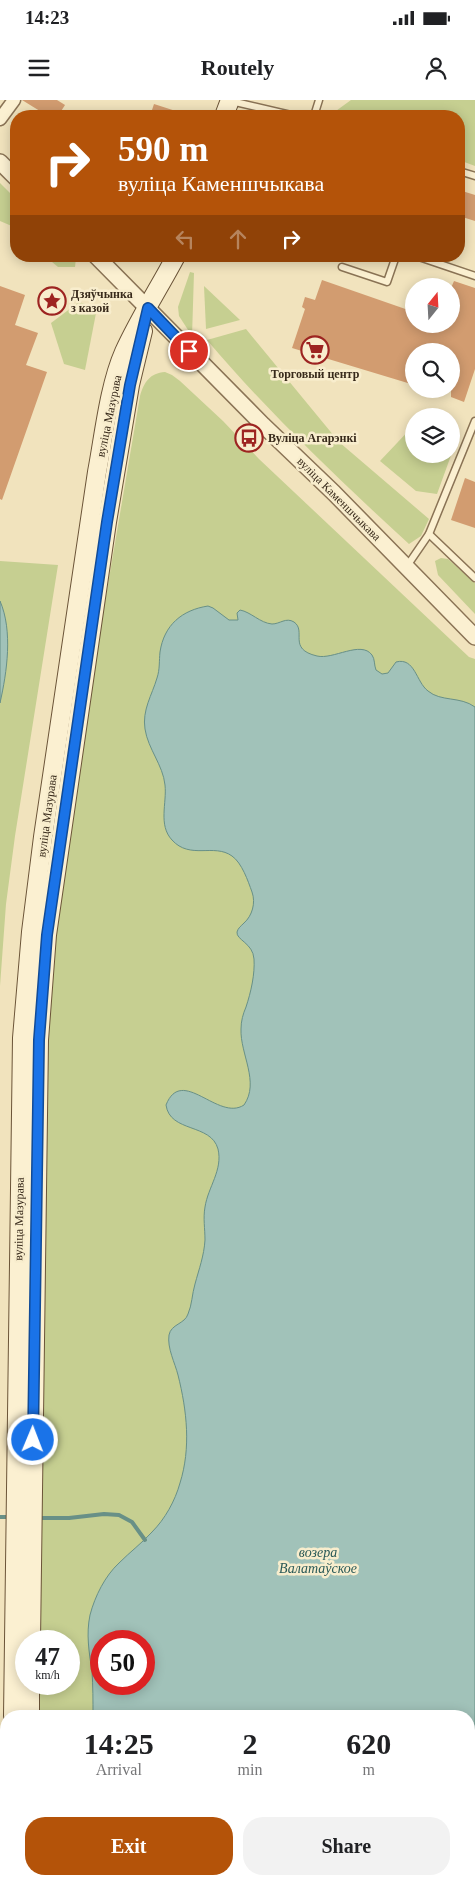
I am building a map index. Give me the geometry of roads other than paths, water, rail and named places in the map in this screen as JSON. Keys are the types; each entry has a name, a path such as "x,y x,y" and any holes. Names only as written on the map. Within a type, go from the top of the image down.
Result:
{"main road":[{"path":"148,308 173,262"},
{"name":"вуліца Мазурава","path":"13,1710 24,1564 22,1038 30,932 105,427 124,352 148,308"},
{"name":"вуліца Мазурава","path":"24,1564 30,1630"},
{"path":"30,1695 30,1710"}],"street":[{"path":"0,119 14,100"},
{"path":"0,162 10,172"},
{"name":"вуліца Каменшчыкава","path":"102,262 262,425 334,493 475,637"}],"lane":[{"path":"230,100 262,110"},
{"path":"342,267 387,282 394,262"},
{"path":"434,262 475,276"},
{"path":"407,567 429,534 474,423"},
{"path":"429,534 475,578"}],"water":[{"path":"0,601 6,625 8,652 0,703"},
{"name":"возера Валатаўское","path":"208,606 229,620 238,620 237,613 240,610 272,624 286,620 291,621 294,622 299,630 300,645 308,653 324,656 361,649 372,655 376,670 382,674 388,673 396,662 402,661 411,667 428,691 439,697 463,701 475,707 475,1710 93,1710 93,1695 155,1695 155,1630 90,1630 90,1657 89,1622 92,1608 109,1574 157,1527 165,1516 178,1490 186,1456 187,1429 184,1402 170,1350 169,1335 172,1328 184,1320 190,1307 205,1240 205,1207 217,1171 219,1157 214,1141 200,1131 175,1120 169,1114 166,1105 173,1094 181,1091 191,1092 223,1107 234,1108 244,1105 250,1087 250,1077 241,1039 241,1029 242,1018 252,983 254,959 251,949 237,935 237,932 251,913 254,900 252,892 242,868 232,856 225,852 186,849 179,846 168,834 164,821 164,778 145,729 146,709 158,675 162,642 170,627 182,615"}],"waterway":[{"path":"38,1518 69,1518 104,1514 119,1515 132,1522 145,1540"},
{"path":"0,1517 11,1517"}],"place":[{"name":"Дзяўчынка з казой","path":"52,301"},
{"name":"Торговый центр","path":"315,350"},
{"name":"Вуліца Агарэнкі","path":"249,438"}]}
